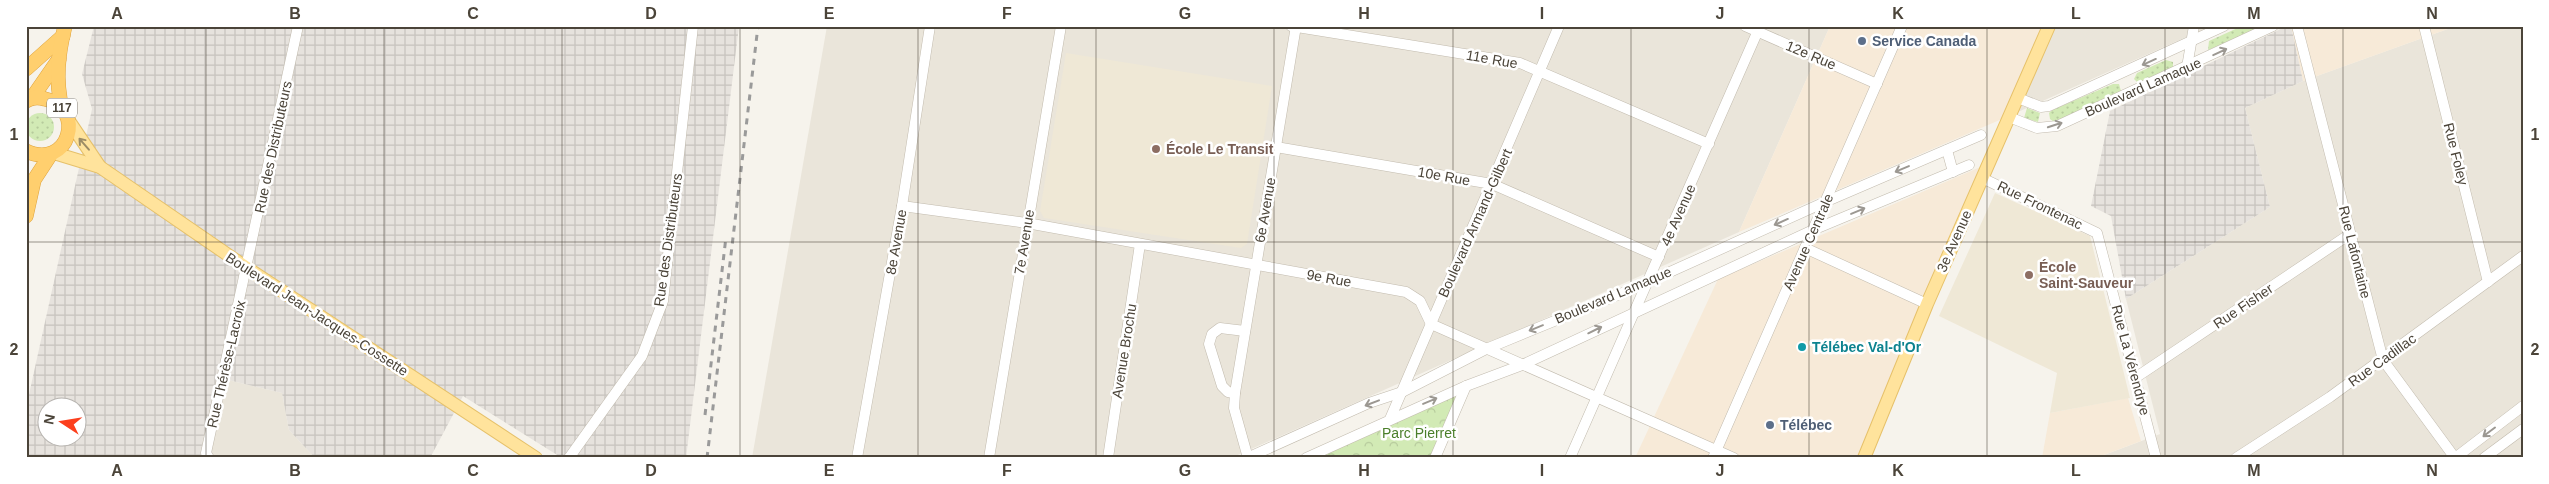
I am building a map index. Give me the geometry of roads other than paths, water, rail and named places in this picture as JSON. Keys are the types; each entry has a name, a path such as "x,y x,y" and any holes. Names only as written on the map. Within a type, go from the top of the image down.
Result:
{"highway":[{"name":"117","path":"26,216 34,180 52,154 67,137 69,121 62,108 57,87 64,31"},
{"path":"26,69 64,31"},
{"name":"117","path":"28,99 59,60"},
{"name":"117","path":"28,99 52,100 62,108"},
{"path":"26,151 35,155 52,154"}],"main road":[{"name":"3e Avenue","path":"1864,458 1927,304 2050,26"},
{"name":"Boulevard Jean-Jacques-Cossette","path":"69,121 100,167"},
{"name":"Boulevard Jean-Jacques-Cossette","path":"52,154 100,167 247,268 536,458"}],"street":[{"name":"Rue des Distributeurs","path":"247,268 298,26"},
{"name":"Rue des Distributeurs","path":"570,458 642,356 662,301 693,26"},
{"name":"8e Avenue","path":"857,458 902,206 930,26"},
{"name":"7e Avenue","path":"989,458 1061,26"},
{"name":"11e Rue","path":"1294,26 1520,63 1709,144"},
{"name":"6e Avenue","path":"1248,458 1234,408 1235,393 1294,26"},
{"name":"Boulevard Armand-Gilbert","path":"1390,419 1559,26"},
{"name":"12e Rue","path":"1745,26 1759,29 1877,84"},
{"name":"Avenue Centrale","path":"1715,454 1902,26"},
{"path":"2187,67 2194,26"},
{"name":"Boulevard Lamaque","path":"2018,98 2041,107 2049,106 2191,43 2224,26"},
{"name":"Boulevard Lamaque","path":"2009,117 2037,128 2057,126 2273,26"},
{"name":"Rue Lafontaine","path":"2297,26 2383,360 2455,458"},
{"name":"Rue Foley","path":"2424,26 2488,282"},
{"name":"4e Avenue","path":"1570,458 1759,29"},
{"name":"Boulevard Lamaque","path":"1248,458 1369,404 1402,392 1486,349 1650,280 1981,135"},
{"name":"10e Rue","path":"1276,147 1492,184 1659,257"},
{"path":"1947,150 1953,172"},
{"name":"Boulevard Lamaque","path":"1306,458 1466,386 1522,365 1636,310 1813,230 1970,165"},
{"name":"Rue Frontenac","path":"1982,178 2097,233"},
{"name":"9e Rue","path":"902,206 1027,223 1406,292 1420,301 1431,324"},
{"name":"Rue La Vérendrye","path":"2097,233 2156,458"},
{"name":"Rue Fisher","path":"2135,378 2350,234"},
{"name":"Avenue Brochu","path":"1108,458 1140,244"},
{"path":"1805,248 1927,304"},
{"name":"Rue Cadillac","path":"2236,458 2383,360 2523,256"},
{"name":"Rue Thérèse-Lacroix","path":"209,458 206,452 247,268"},
{"path":"1431,324 1597,397 1715,454 1734,458"},
{"path":"1235,393 1228,392 1222,386 1209,344 1212,334 1220,328 1245,331"},
{"path":"1435,458 1466,386"},
{"path":"2455,458 2523,406"},
{"path":"2484,458 2523,429"}],"railway":[{"path":"707,458 758,26"},
{"path":"705,415 726,237"}],"place":[{"name":"Service Canada","path":"1862,41"},
{"name":"École Le Transit","path":"1156,149"},
{"name":"École Saint-Sauveur","path":"2029,275"},
{"name":"Télébec Val-d'Or","path":"1802,347"},
{"name":"Télébec","path":"1770,425"}],"park label":[{"name":"Parc Pierret","path":"1419,433"}]}
